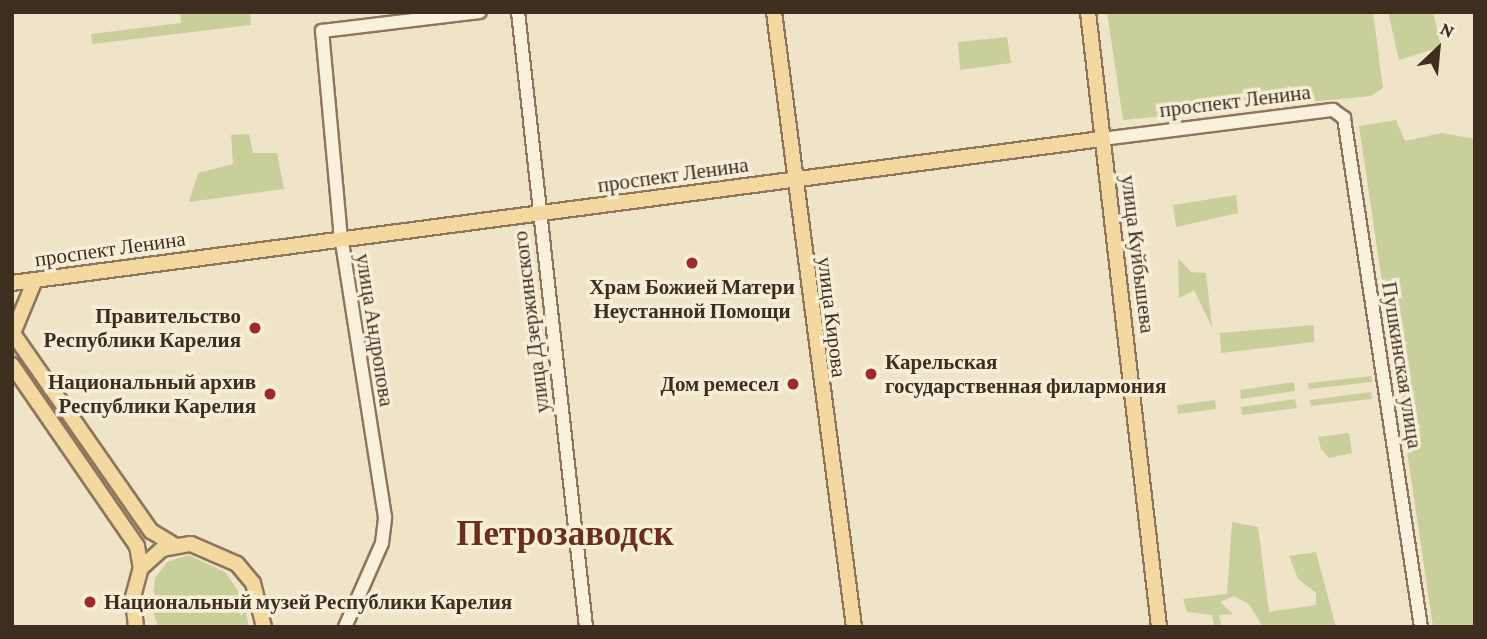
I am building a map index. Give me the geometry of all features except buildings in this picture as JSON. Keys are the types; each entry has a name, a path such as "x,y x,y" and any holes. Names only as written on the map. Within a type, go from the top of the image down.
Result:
{"main road":[{"name":"улица Кирова","path":"774,12 793,181 854,627"},
{"name":"улица Куйбышева","path":"1088,12 1159,627"},
{"name":"проспект Ленина","path":"12,283 1102,139"},
{"path":"35,280 13,332 151,531 174,545 209,548 237,564 253,583 264,627"},
{"path":"12,365 136,546 141,568 133,597 136,627"},
{"path":"141,568 174,545"}],"street":[{"name":"улица Андропова","path":"345,627 382,543 385,517 341,240 322,31 480,12"},
{"name":"улица Дзержинского","path":"518,12 538,215 586,627"},
{"name":"проспект Ленина","path":"1102,139 1338,111"},
{"name":"Пушкинская улица","path":"1338,111 1346,125 1421,627"}],"green space":[{"path":"180,12 250,12 251,25 92,44 91,34 181,23"},
{"path":"1107,12 1373,12 1383,88 1371,96 1123,120"},
{"path":"1388,12 1433,12 1441,47 1399,60"},
{"path":"1007,37 1011,63 960,70 958,42"},
{"path":"1396,120 1405,141 1442,133 1475,139 1475,627 1433,627 1359,126"},
{"path":"249,134 253,153 277,153 284,189 189,202 198,173 233,164 231,135"},
{"path":"1236,195 1238,213 1176,227 1173,205"},
{"path":"1178,258 1191,272 1206,273 1212,327 1194,290 1179,298"},
{"path":"1314,325 1314,342 1221,353 1220,333"},
{"path":"12,342 144,531 137,536 12,360"},
{"path":"1371,376 1372,382 1309,389 1308,383"},
{"path":"1294,382 1295,391 1241,399 1240,390"},
{"path":"1371,392 1372,399 1311,406 1310,400"},
{"path":"1295,399 1297,408 1242,415 1241,407"},
{"path":"1215,400 1216,409 1178,414 1177,405"},
{"path":"1349,433 1352,453 1329,458 1321,449 1318,437"},
{"path":"1232,522 1258,527 1269,612 1316,605 1316,593 1298,579 1289,556 1316,552 1336,627 1263,627 1249,604 1234,596 1220,602 1233,614 1219,615 1222,627 1214,627 1212,615 1187,612 1183,599 1227,594"},
{"path":"188,555 225,572 243,598 249,627 158,627 152,608 155,578 167,562"}],"place":[{"name":"Храм Божией Матери Неустанной Помощи","path":"692,263"},
{"name":"Правительство Республики Карелия","path":"255,328"},
{"name":"Карельская государственная филармония","path":"871,374"},
{"name":"Дом ремесел","path":"793,384"},
{"name":"Национальный архив Республики Карелия","path":"270,394"},
{"name":"Национальный музей Республики Карелия","path":"90,602"}],"district":[{"name":"Петрозаводск","path":"565,534"}]}
